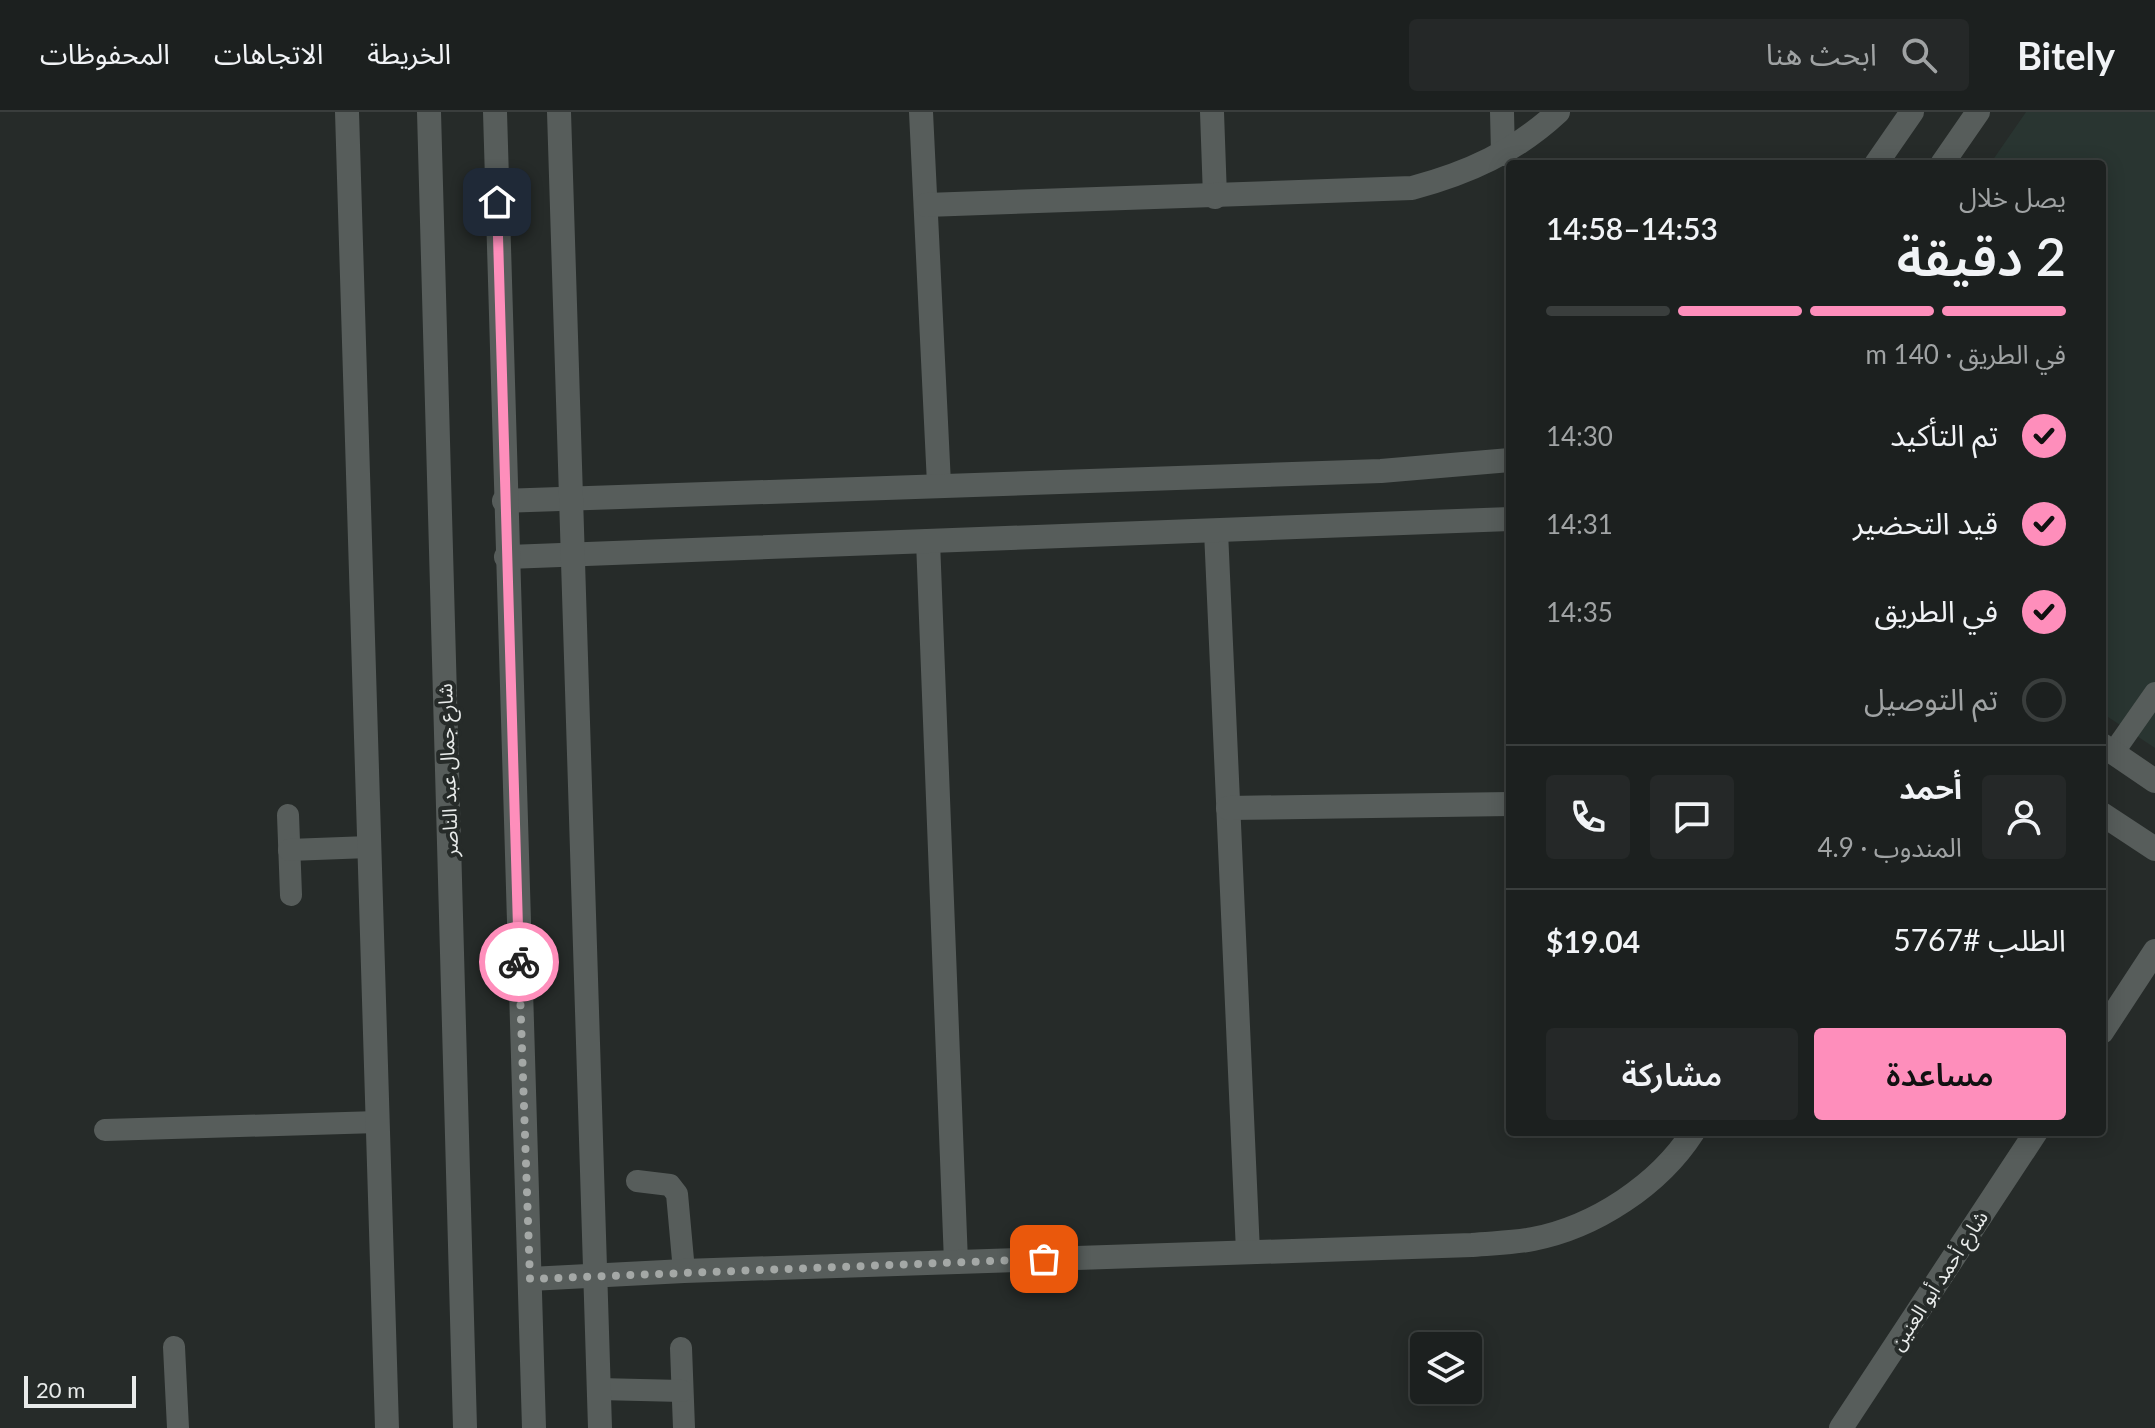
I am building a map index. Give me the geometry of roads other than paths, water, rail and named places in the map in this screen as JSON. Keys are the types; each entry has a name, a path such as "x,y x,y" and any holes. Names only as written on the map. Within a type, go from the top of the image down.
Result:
{"street":[{"path":"347,112 387,1428"},
{"name":"شارع جمال عبد الناصر","path":"429,112 465,1428"},
{"path":"495,112 504,501 534,1428"},
{"path":"559,112 600,1428"},
{"path":"921,112 939,484"},
{"path":"1212,112 1215,197"},
{"path":"1502,112 1503,154"},
{"path":"926,205 1412,188 1459,176 1503,154 1558,112"},
{"path":"1879,160 1912,112"},
{"path":"1945,160 1978,112"},
{"path":"504,501 1381,471 1506,460"},
{"path":"506,557 1506,519"},
{"path":"1216,531 1248,1252"},
{"path":"928,541 956,1262"},
{"path":"2108,749 2155,781"},
{"path":"1228,808 1506,804"},
{"path":"2106,817 2155,849"},
{"path":"2106,1026 2155,951"},
{"path":"530,1279 1534,1239 1593,1219 1645,1185 1689,1136"},
{"name":"شارع أحمد أبو العنين","path":"1841,1428 2033,1136"}],"lane":[{"path":"2108,749 2155,693"},
{"path":"288,815 291,895"},
{"path":"289,850 369,847"},
{"path":"105,1130 378,1122"},
{"path":"637,1181 670,1185 677,1194 684,1271"},
{"path":"174,1347 178,1428"},
{"path":"681,1348 684,1428"},
{"path":"599,1389 682,1391"}]}
